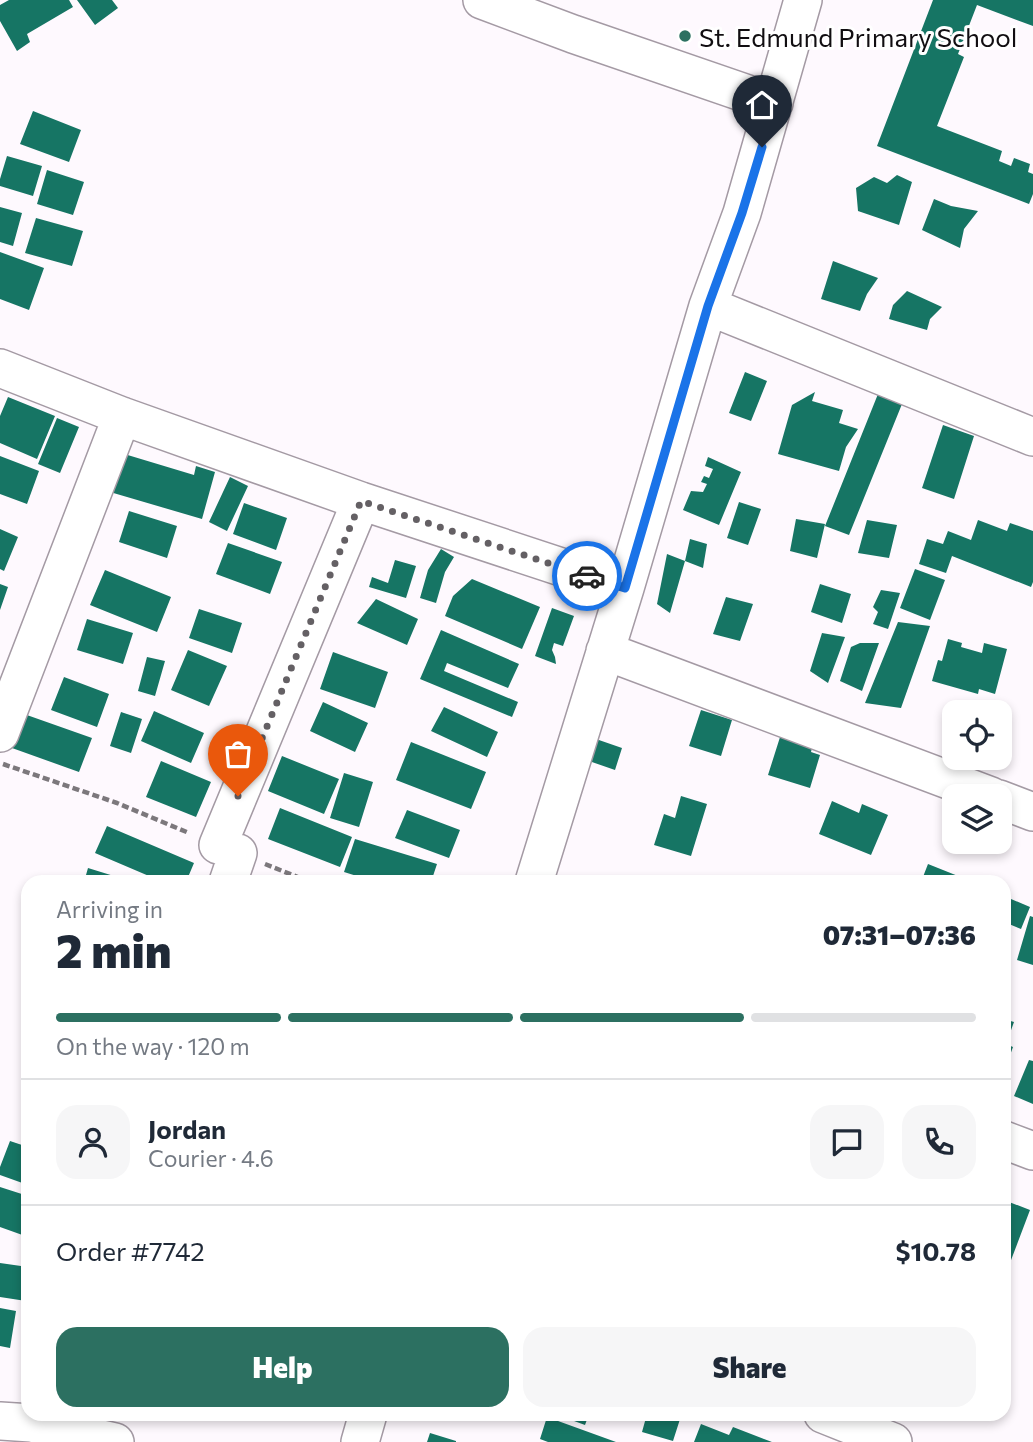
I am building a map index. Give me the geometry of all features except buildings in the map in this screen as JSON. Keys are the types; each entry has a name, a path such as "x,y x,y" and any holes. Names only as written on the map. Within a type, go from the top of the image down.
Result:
{"street":[{"path":"482,0 774,103"},
{"path":"536,875 708,306 742,213 803,0"},
{"path":"708,306 1033,437"},
{"path":"0,368 64,395 361,501 625,588"},
{"path":"0,733 122,416"},
{"path":"228,860 361,501"},
{"path":"606,651 959,784"},
{"path":"1012,804 1033,812"},
{"path":"1011,1143 1033,1152"},
{"path":"30,1421 115,1442"},
{"path":"360,1442 366,1421"},
{"path":"840,1421 893,1442"}],"path":[{"path":"0,763 117,803 228,860 284,875"}],"way so far":[{"path":"238,796 361,501 587,576"}],"place":[{"name":"St. Edmund Primary School","path":"685,36"}],"route":[{"path":"587,576 625,588 708,306 742,213 762,147"}]}
